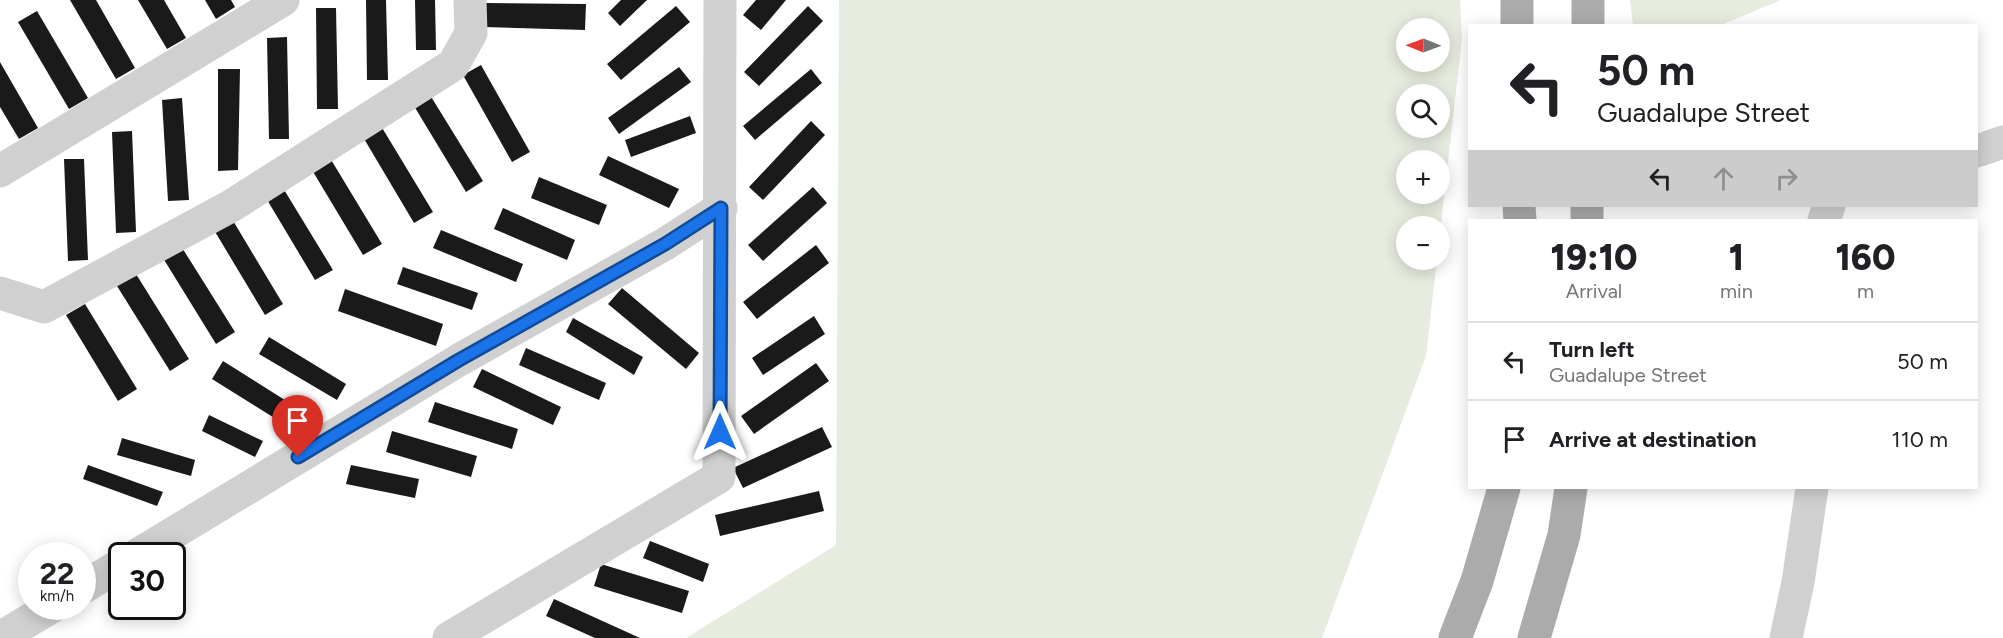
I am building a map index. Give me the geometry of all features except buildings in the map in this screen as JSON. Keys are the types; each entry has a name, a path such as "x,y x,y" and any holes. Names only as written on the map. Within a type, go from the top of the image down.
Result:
{"main road":[{"path":"1516,0 1517,24"},
{"path":"1588,0 1588,24"},
{"path":"1455,638 1477,581 1504,489"},
{"path":"1534,638 1564,535 1571,489"}],"street":[{"path":"0,171 283,0"},
{"path":"0,293 44,307 231,207 453,65 471,33 470,0"},
{"path":"449,638 720,477 720,0"},
{"path":"1978,151 2003,142"},
{"path":"158,542 459,360 665,244 721,208"},
{"path":"1786,638 1798,582 1812,489"},
{"path":"0,638 30,620"}],"shaded area":[{"path":"839,0 1460,0 1462,39 1449,150 1396,150 1396,204 1443,204 1442,216 1396,216 1396,270 1436,270 1426,356 1322,638 686,638 836,545"},
{"path":"1630,0 1781,0 1723,24 1633,24"}],"route":[{"path":"298,457 459,360 665,244 721,208 720,432"}]}
